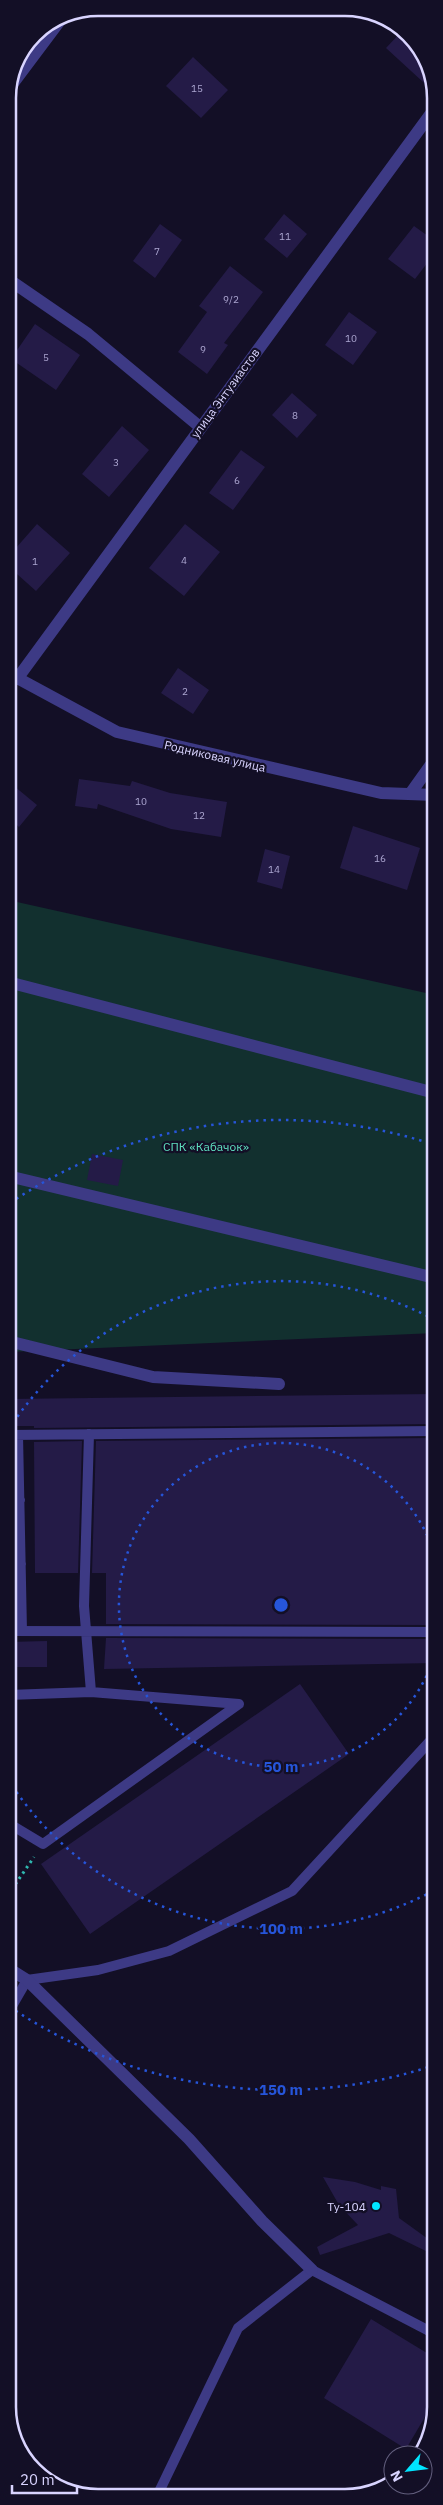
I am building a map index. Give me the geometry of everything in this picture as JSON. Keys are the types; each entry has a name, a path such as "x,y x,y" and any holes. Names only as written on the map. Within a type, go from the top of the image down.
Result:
{"street":[{"path":"20,74 53,30"},
{"name":"улица Энтузиастов","path":"16,672 200,427 427,119"},
{"path":"16,284 88,334 200,427"},
{"name":"Родниковая улица","path":"16,678 117,732 381,793 427,795"},
{"path":"410,794 427,771"},
{"path":"16,984 427,1091"},
{"path":"16,1178 427,1276"},
{"path":"16,1343 153,1377 280,1384"},
{"path":"16,1973 27,1980 189,2139 262,2221 312,2270"}],"lane":[{"path":"16,1435 427,1431"},
{"path":"88,1434 84,1606 91,1692"},
{"path":"16,1463 20,1500 22,1631"},
{"path":"16,1500 20,1500"},
{"path":"16,1564 21,1564"},
{"path":"16,1631 427,1632"},
{"path":"16,1695 91,1692 239,1704 43,1844 16,1828"},
{"path":"16,1999 27,1980 98,1970 169,1951 292,1891 427,1744"},
{"path":"160,2489 238,2328 312,2270 427,2329"}],"path":[{"path":"16,1884 43,1844"}],"green space":[{"name":"СПК «Кабачок»","path":"16,902 427,993 427,1333 16,1352"}],"building":[{"path":"398,35 403,40 418,62 425,84 386,48"},
{"path":"193,57 228,90 201,118 166,86"},
{"path":"284,214 307,234 287,258 264,239"},
{"path":"160,224 182,240 155,278 133,261"},
{"path":"414,226 427,235 427,263 415,279 388,259"},
{"path":"230,266 263,292 224,343 228,345 207,374 178,352 207,312 199,306"},
{"path":"349,312 377,332 353,365 325,345"},
{"path":"35,324 80,355 56,390 16,362 16,352"},
{"path":"292,393 317,415 297,438 272,415"},
{"path":"122,426 149,450 109,497 82,474"},
{"path":"241,450 265,467 233,510 209,493"},
{"path":"37,524 70,553 36,591 16,573 16,548"},
{"path":"185,524 220,552 184,596 149,568"},
{"path":"178,668 209,690 193,714 161,693"},
{"path":"79,779 130,786 132,781 170,793 227,802 221,837 171,829 98,804 97,809 75,806"},
{"path":"16,788 37,805 19,827 16,824"},
{"path":"353,826 420,848 407,890 340,868"},
{"path":"265,849 290,856 282,889 257,882"},
{"path":"92,1154 123,1160 118,1186 87,1180"},
{"path":"427,1394 427,1424 34,1428 34,1426 16,1426 16,1399"},
{"path":"427,1438 427,1625 106,1624 106,1573 92,1573 96,1441"},
{"path":"82,1441 78,1573 35,1573 34,1442"},
{"path":"106,1638 427,1639 427,1663 104,1669"},
{"path":"47,1641 47,1667 16,1667 16,1642"},
{"path":"300,1684 349,1754 90,1934 41,1864"},
{"name":"Ту-104","path":"323,2177 355,2182 381,2190 381,2186 396,2189 399,2218 427,2238 427,2252 389,2233 320,2255 317,2247 358,2225 339,2205"},
{"path":"371,2319 427,2353 426,2415 408,2445 400,2445 324,2398"}],"place":[{"name":"Ту-104","path":"376,2206"}]}
